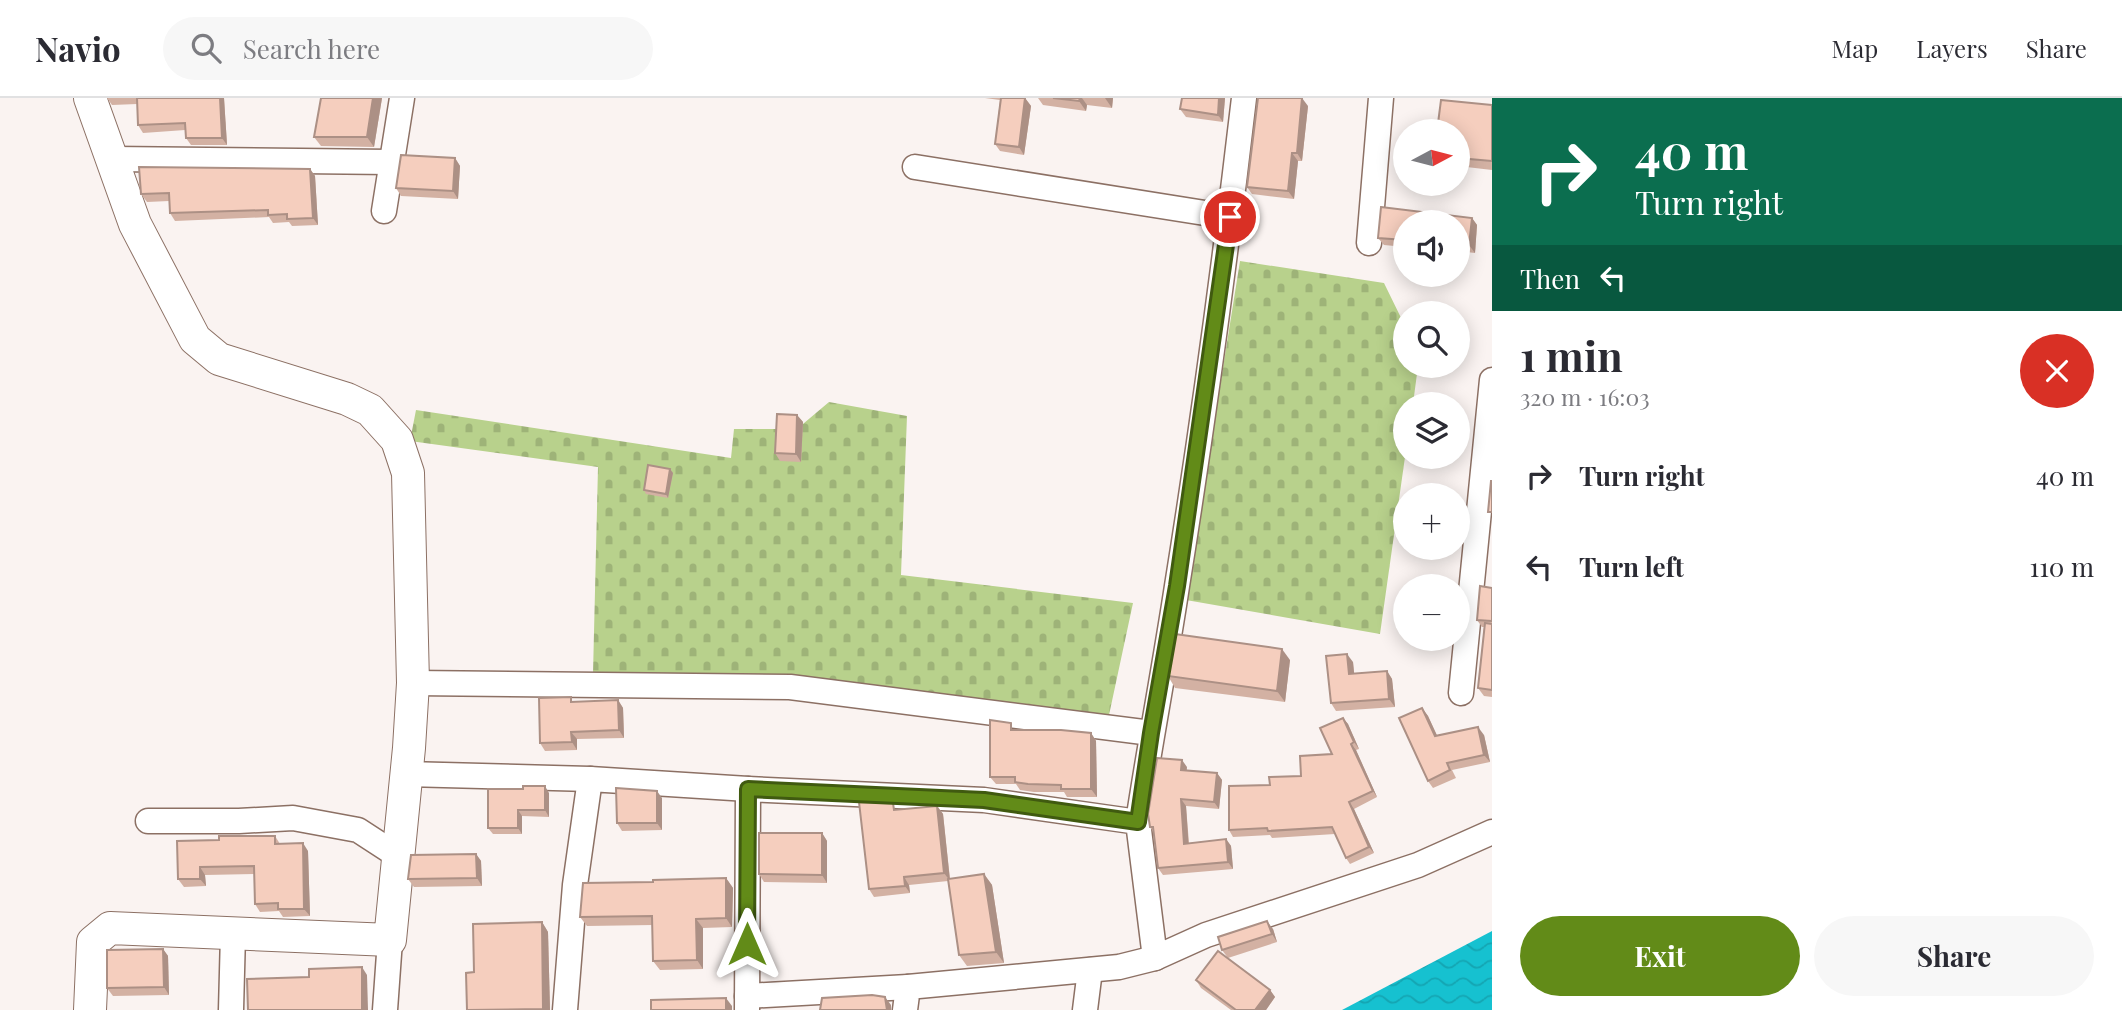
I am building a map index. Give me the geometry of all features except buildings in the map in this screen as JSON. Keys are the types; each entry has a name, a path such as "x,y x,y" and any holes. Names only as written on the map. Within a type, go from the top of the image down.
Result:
{"street":[{"path":"90,98 135,224 195,339 219,359 347,398 370,410 397,440 408,473 413,684 385,1010"},
{"path":"384,211 402,98"},
{"path":"1155,958 1138,822 1177,586 1230,217 1244,98"},
{"path":"1369,243 1381,98"},
{"path":"112,159 391,162"},
{"path":"915,167 1230,217"},
{"path":"1461,692 1492,380"},
{"path":"413,684 790,687 1151,733"},
{"path":"406,774 590,779 984,800 1138,822"},
{"path":"565,1010 575,885 590,779"},
{"path":"748,789 747,1003 906,998 1119,967 1155,958 1206,935 1418,864 1492,832"},
{"path":"148,821 293,818 358,830 398,856"},
{"path":"90,1010 93,942 110,928 390,940"},
{"path":"231,1010 233,933"},
{"path":"1085,1010 1090,970"}],"green space":[{"path":"1240,261 1384,283 1393,301 1393,378 1416,378 1415,392 1393,392 1393,469 1403,469 1401,483 1393,483 1393,542 1380,634 1186,600"},
{"path":"829,402 907,416 901,575 1133,603 1109,715 593,674 598,467 410,441 416,410 731,458 734,429 797,429"}],"water":[{"path":"1492,931 1492,1010 1342,1010"}],"route":[{"path":"747,944 748,789 984,800 1138,822 1177,586 1230,217"}]}
